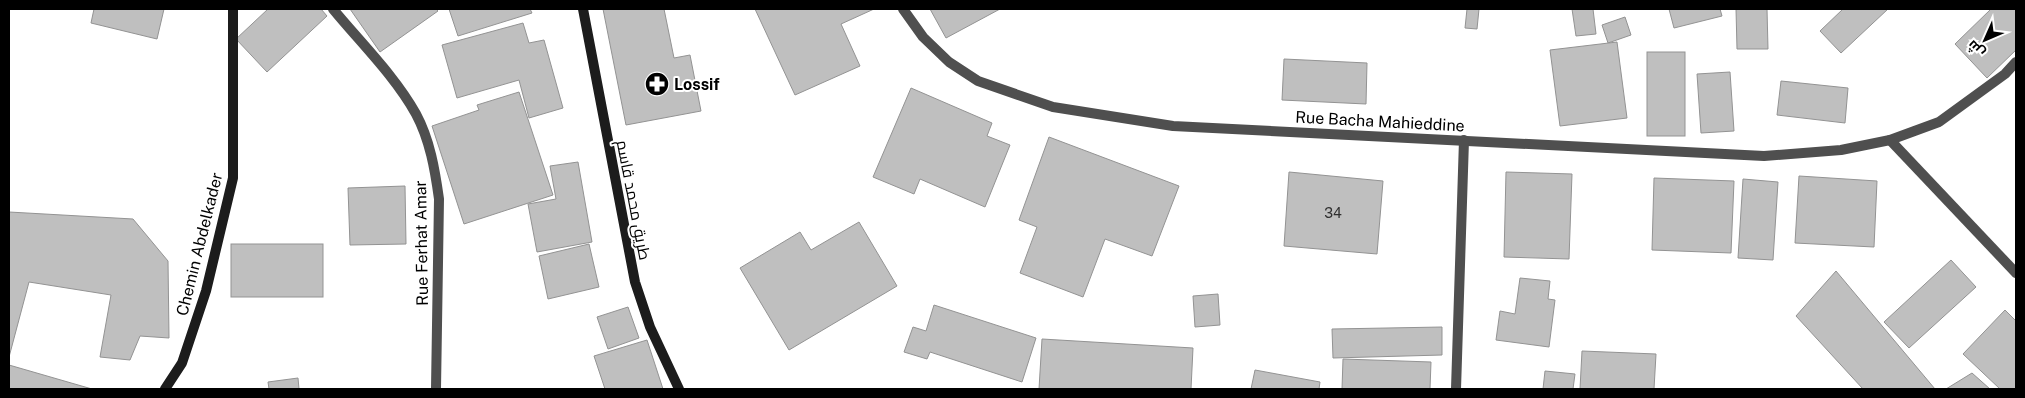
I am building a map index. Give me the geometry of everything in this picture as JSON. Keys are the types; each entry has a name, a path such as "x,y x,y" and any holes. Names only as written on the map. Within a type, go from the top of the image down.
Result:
{"street":[{"name":"Chemin Abdelkader","path":"165,389 182,363 206,290 233,178 233,9"},
{"name":"Rue Ferhat Amar","path":"333,9 405,95 426,138 435,168 439,199 436,389"},
{"name":"طريق محمد قاسم","path":"583,9 634,282 650,327 680,389"},
{"name":"Rue Bacha Mahieddine","path":"903,9 923,37 949,62 978,81 1053,107 1173,126 1764,156 1840,150 1890,140 1939,122 2005,74 2016,62"},
{"path":"1456,389 1464,140"},
{"path":"1890,140 2016,273"}],"building":[{"path":"94,9 164,9 157,39 91,23"},
{"path":"268,9 321,9 327,16 267,72 236,39"},
{"path":"350,9 436,9 438,11 380,52"},
{"path":"449,9 530,9 532,13 458,36"},
{"name":"Lossif","path":"603,9 664,9 674,58 690,55 701,111 626,125"},
{"path":"755,9 874,9 841,24 860,66 795,95"},
{"path":"930,9 1000,9 946,38"},
{"path":"1467,9 1479,9 1477,29 1465,28"},
{"path":"1572,9 1593,9 1596,34 1576,36"},
{"path":"1669,9 1720,9 1722,16 1674,28"},
{"path":"1736,9 1767,9 1768,49 1737,49"},
{"path":"1843,9 1888,9 1841,53 1820,31"},
{"path":"1991,9 2016,9 2016,50 1987,78 1955,44"},
{"path":"1625,17 1631,35 1608,43 1602,25"},
{"path":"523,23 529,43 544,40 563,108 529,118 519,80 457,98 442,45"},
{"path":"1617,42 1627,118 1560,126 1550,50"},
{"path":"1647,52 1685,52 1685,136 1647,136"},
{"path":"1284,59 1367,63 1366,104 1282,100"},
{"path":"1730,72 1734,131 1701,133 1697,74"},
{"path":"1781,81 1848,88 1845,123 1777,115"},
{"path":"911,88 992,123 987,136 1010,145 985,207 920,179 914,194 873,177"},
{"path":"519,92 553,195 464,224 432,126 479,110 477,105"},
{"path":"1049,137 1179,186 1152,256 1105,239 1083,297 1020,273 1037,227 1019,220"},
{"path":"578,162 592,242 537,252 528,204 556,199 550,166"},
{"path":"1289,172 1383,181 1377,254 1284,246"},
{"path":"1506,172 1572,174 1569,259 1504,257"},
{"path":"1799,176 1877,181 1874,247 1795,243"},
{"path":"1654,178 1734,181 1731,253 1652,250"},
{"path":"1743,179 1778,182 1773,260 1738,258"},
{"path":"405,186 406,244 350,245 348,188"},
{"path":"9,212 133,219 168,261 169,338 140,336 130,360 100,357 111,295 29,282 9,357"},
{"path":"859,222 897,286 789,350 740,268 800,232 811,250"},
{"path":"231,244 323,244 323,297 231,297"},
{"path":"589,244 599,287 548,299 539,256"},
{"path":"1951,260 1976,287 1909,348 1884,322"},
{"path":"1836,271 1935,389 1863,389 1796,316"},
{"path":"1520,278 1550,281 1548,299 1555,300 1549,347 1496,340 1500,311 1515,314"},
{"path":"1218,294 1220,325 1195,327 1193,296"},
{"path":"934,305 1036,338 1022,382 930,352 927,359 904,352 913,327 926,331"},
{"path":"628,307 639,338 608,349 597,317"},
{"path":"2005,310 2016,321 2016,389 2000,389 1963,354"},
{"path":"1442,327 1442,355 1333,358 1332,329"},
{"path":"1042,339 1193,348 1191,389 1039,389"},
{"path":"647,340 663,389 605,389 594,356"},
{"path":"1582,351 1656,354 1654,389 1580,389"},
{"path":"1343,359 1431,362 1430,389 1342,389"},
{"path":"9,365 92,389 9,389"},
{"path":"1255,370 1320,382 1319,389 1251,389"},
{"path":"1545,371 1575,374 1573,389 1543,389"},
{"path":"1972,373 1990,389 1946,389"},
{"path":"298,378 299,389 269,389 268,382"}],"place":[{"name":"Lossif","path":"657,84"}]}
